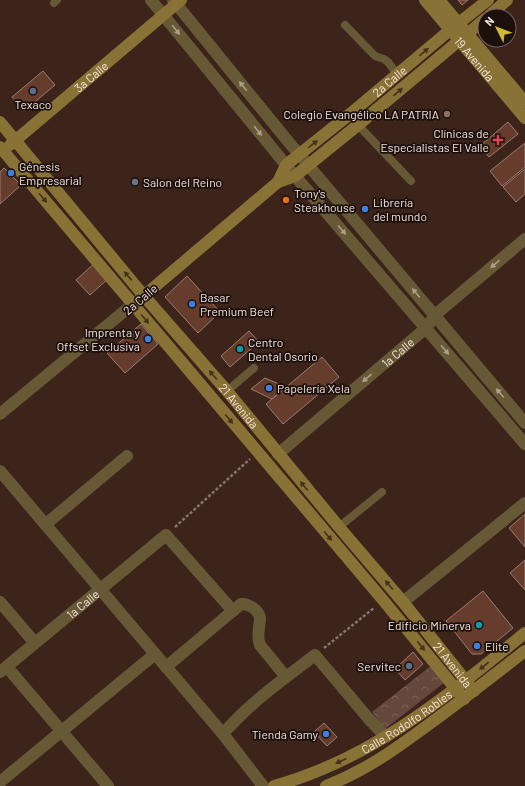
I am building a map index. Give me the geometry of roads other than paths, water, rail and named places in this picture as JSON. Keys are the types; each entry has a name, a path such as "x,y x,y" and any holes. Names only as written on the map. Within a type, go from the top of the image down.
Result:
{"street":[{"path":"151,0 295,176 525,444"},
{"name":"19 Avenida","path":"425,0 454,26 525,102"},
{"name":"19 Avenida","path":"440,0 454,26"},
{"path":"498,8 507,0"},
{"path":"177,1 308,166 525,423"},
{"name":"3a Calle","path":"1,150 15,141 163,15 177,1"},
{"name":"2a Calle","path":"278,182 286,165 350,114 482,2"},
{"name":"2a Calle","path":"0,414 144,296 278,182 295,176 308,166 477,26"},
{"name":"19 Avenida","path":"464,37 525,118"},
{"name":"21 Avenida","path":"0,122 144,296 227,391 403,602 469,695"},
{"name":"21 Avenida","path":"1,150 383,600 461,685"},
{"name":"1a Calle","path":"267,463 426,328 435,316 525,239"},
{"path":"46,524 127,456"},
{"path":"0,471 223,734 263,786"},
{"path":"403,602 525,502"},
{"name":"1a Calle","path":"3,669 166,535 232,611"},
{"path":"0,602 35,643"},
{"path":"166,668 232,611 241,604 245,603 250,605 260,618 258,639 260,645 286,677"},
{"name":"Calle Rodolfo Robles","path":"274,786 296,780 326,768 362,751 386,737 461,685 525,633"},
{"name":"Calle Rodolfo Robles","path":"326,786 358,772 383,758 469,695 525,651"},
{"path":"0,782 155,654"},
{"path":"223,734 236,718 250,705 315,655 386,737"},
{"path":"3,669 62,731 108,786"}],"lane":[{"path":"345,26 375,56 388,62 397,74"},
{"path":"358,125 412,181"},
{"path":"227,391 254,368"},
{"path":"339,527 382,492"}],"place":[{"name":"Texaco","path":"33,91"},
{"name":"Colegio Evangélico LA PATRIA","path":"447,114"},
{"name":"Clínicas de Especialistas El Valle","path":"498,140"},
{"name":"Génesis Empresarial","path":"11,173"},
{"name":"Salon del Reino","path":"135,182"},
{"name":"Tony's Steakhouse","path":"286,200"},
{"name":"Librería del mundo","path":"365,209"},
{"name":"Basar Premium Beef","path":"192,304"},
{"name":"Imprenta y Offset Exclusiva","path":"148,339"},
{"name":"Centro Dental Osorio","path":"240,349"},
{"name":"Papelería Xela","path":"269,388"},
{"name":"Edificio Minerva","path":"479,625"},
{"name":"Elite","path":"477,646"},
{"name":"Servitec","path":"409,666"},
{"name":"Tienda Gamy","path":"326,734"}]}
